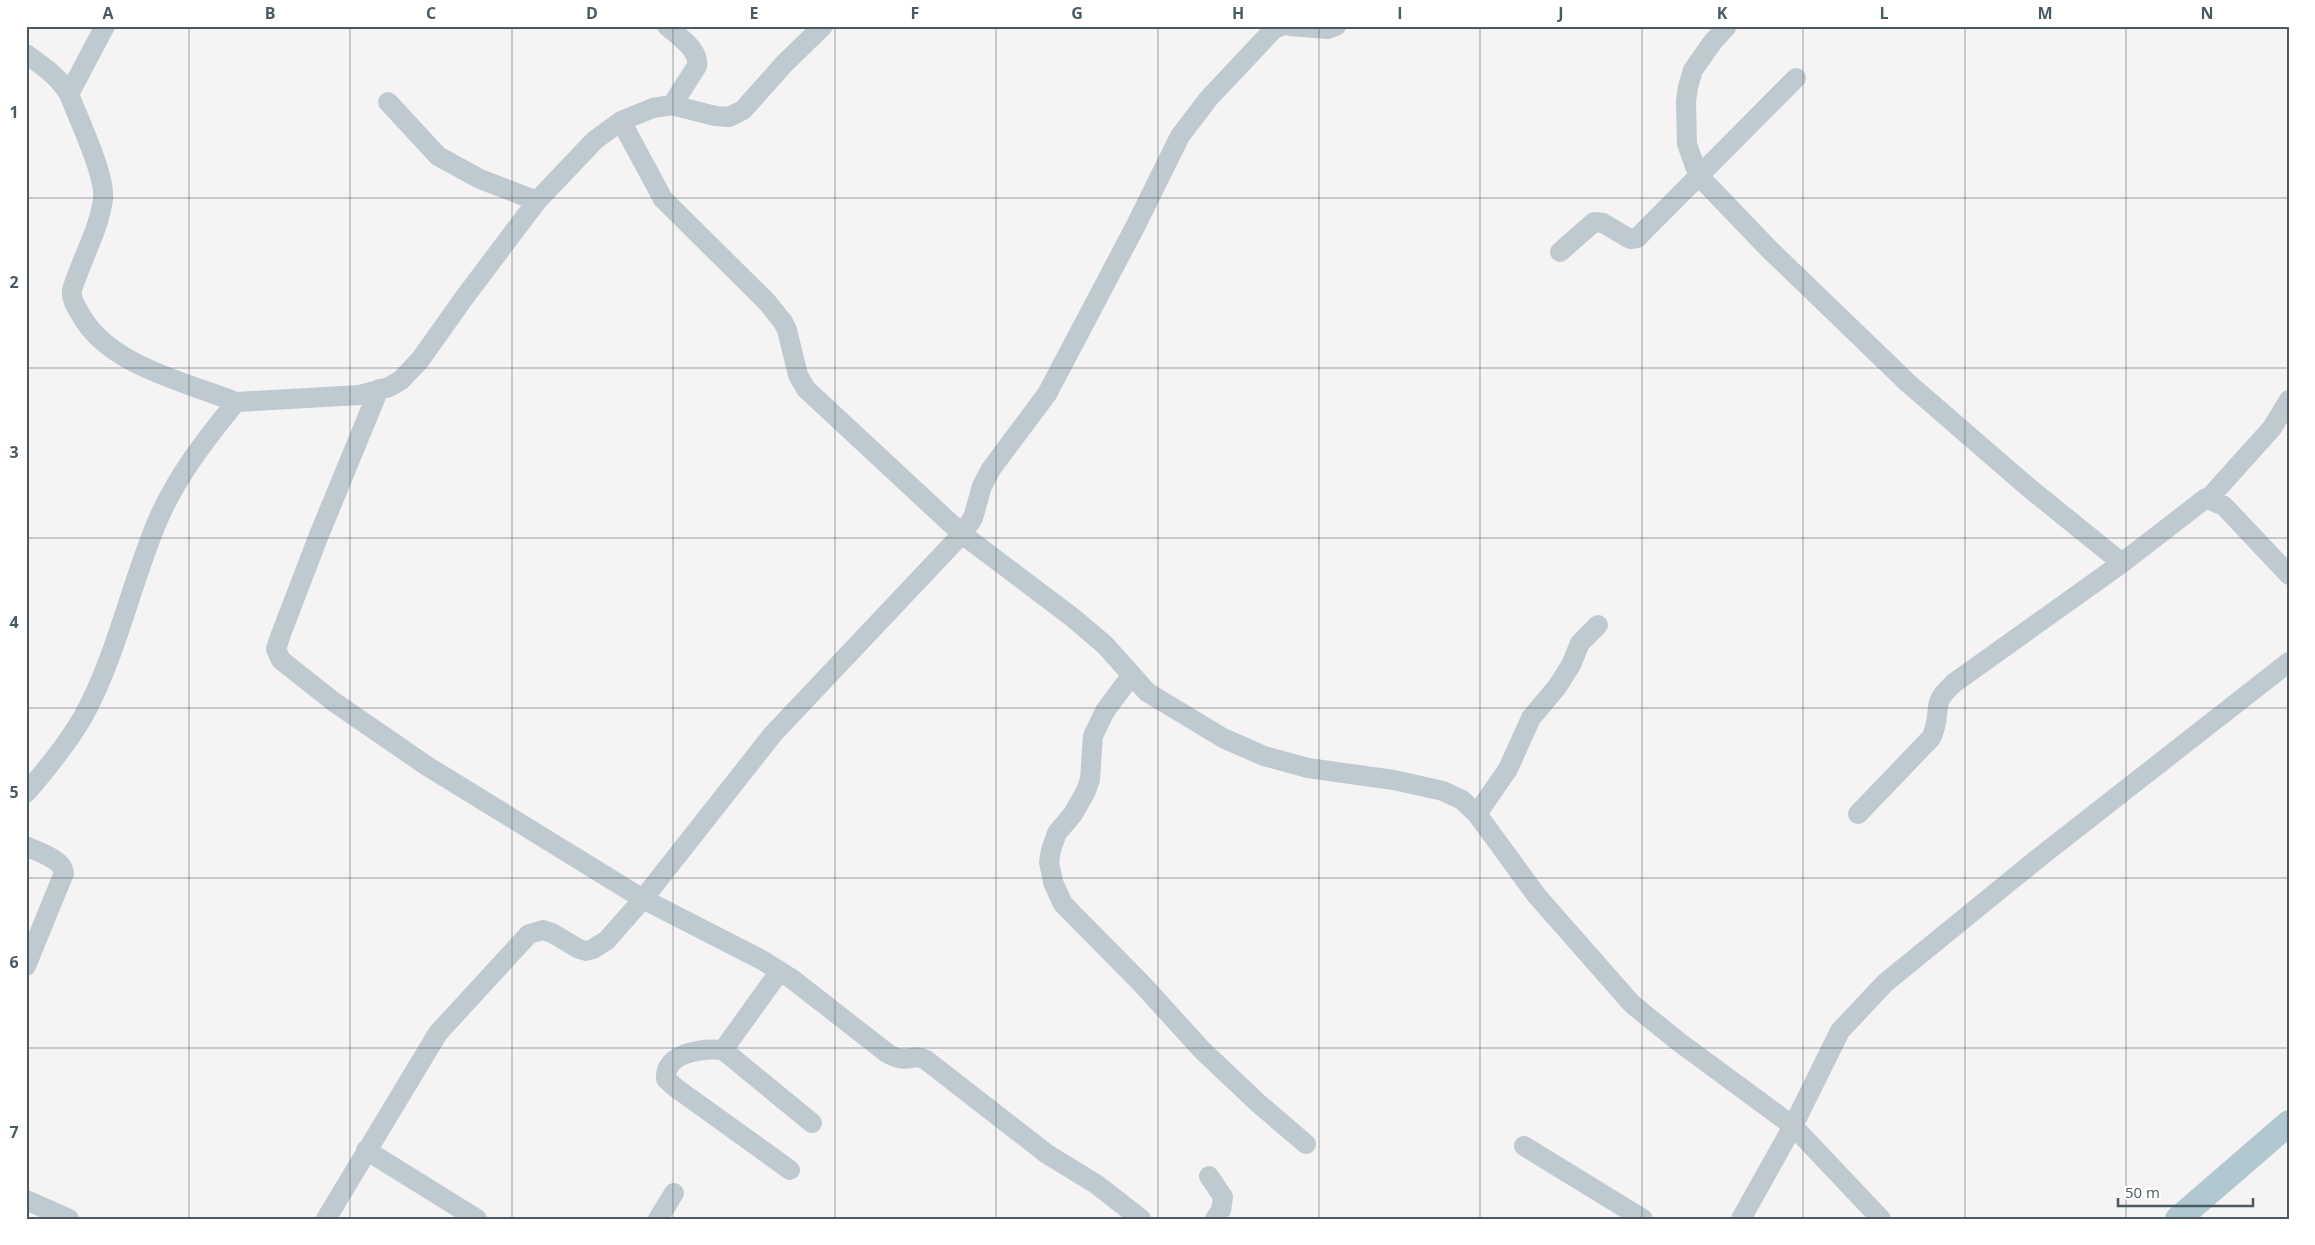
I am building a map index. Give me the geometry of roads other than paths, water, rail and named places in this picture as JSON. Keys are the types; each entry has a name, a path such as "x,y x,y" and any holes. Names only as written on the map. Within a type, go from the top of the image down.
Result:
{"main road":[{"path":"2178,1219 2289,1123"}],"street":[{"path":"69,94 105,26"},
{"path":"667,26 695,52 698,59 697,66 672,105"},
{"path":"26,54 62,82 69,94 100,177 104,198 72,290 73,301 88,328 113,352 236,402 360,395 401,380 420,360 464,298 538,201 595,140 621,122 653,108 672,105 715,116 729,117 743,110 784,64 823,26"},
{"path":"326,1219 438,1033 529,934 543,930 552,933 579,949 593,949 607,940 643,899 773,734 962,534 972,518 982,486 991,469 1047,394 1135,227 1180,136 1208,98 1274,29 1282,26"},
{"path":"1290,26 1328,29 1336,26"},
{"path":"1727,26 1693,70 1688,87 1686,101 1687,144 1698,176 1769,250 1915,390 2028,487 2122,563"},
{"path":"1560,252 1594,222 1603,223 1630,239 1637,238 1796,78"},
{"path":"388,102 438,156 480,179 538,201"},
{"path":"621,122 662,199 767,302 783,322 788,330 798,375 806,389 962,534 1072,617 1105,645 1130,676 1148,692 1240,748 1308,768 1394,780 1443,791 1462,800 1477,814 1537,896 1632,1004 1679,1042 1793,1126 1881,1219"},
{"path":"379,389 280,634 276,649 281,660 334,702 427,766 643,899 780,971 897,1059 907,1060 920,1057 926,1060 1047,1154 1096,1184 1141,1219"},
{"path":"1858,814 1931,738 1936,728 1941,697 1954,683 2122,563 2202,500 2209,498 2272,428 2289,400"},
{"path":"26,793 69,740 84,715 108,657 157,521 187,466 236,402"},
{"path":"2209,498 2224,506 2289,575"},
{"path":"1477,814 1508,769 1531,718 1557,687 1571,665 1580,643 1598,625"},
{"path":"1741,1219 1793,1126 1840,1031 1885,983 2041,856 2289,662"},
{"path":"1130,676 1105,711 1093,736 1090,779 1086,791 1073,814 1057,833 1051,850 1049,862 1053,882 1063,904 1142,984 1202,1050 1258,1104 1306,1144"},
{"path":"26,846 59,863 64,873 26,966"},
{"path":"723,1050 780,971"},
{"path":"790,1170 676,1088 666,1079 667,1071 684,1054 709,1049 723,1050 812,1123"},
{"path":"1524,1146 1643,1219"},
{"path":"366,1150 477,1219"},
{"path":"1209,1176 1223,1197 1221,1210 1216,1219"},
{"path":"658,1219 674,1193"},
{"path":"26,1200 68,1219"}]}
